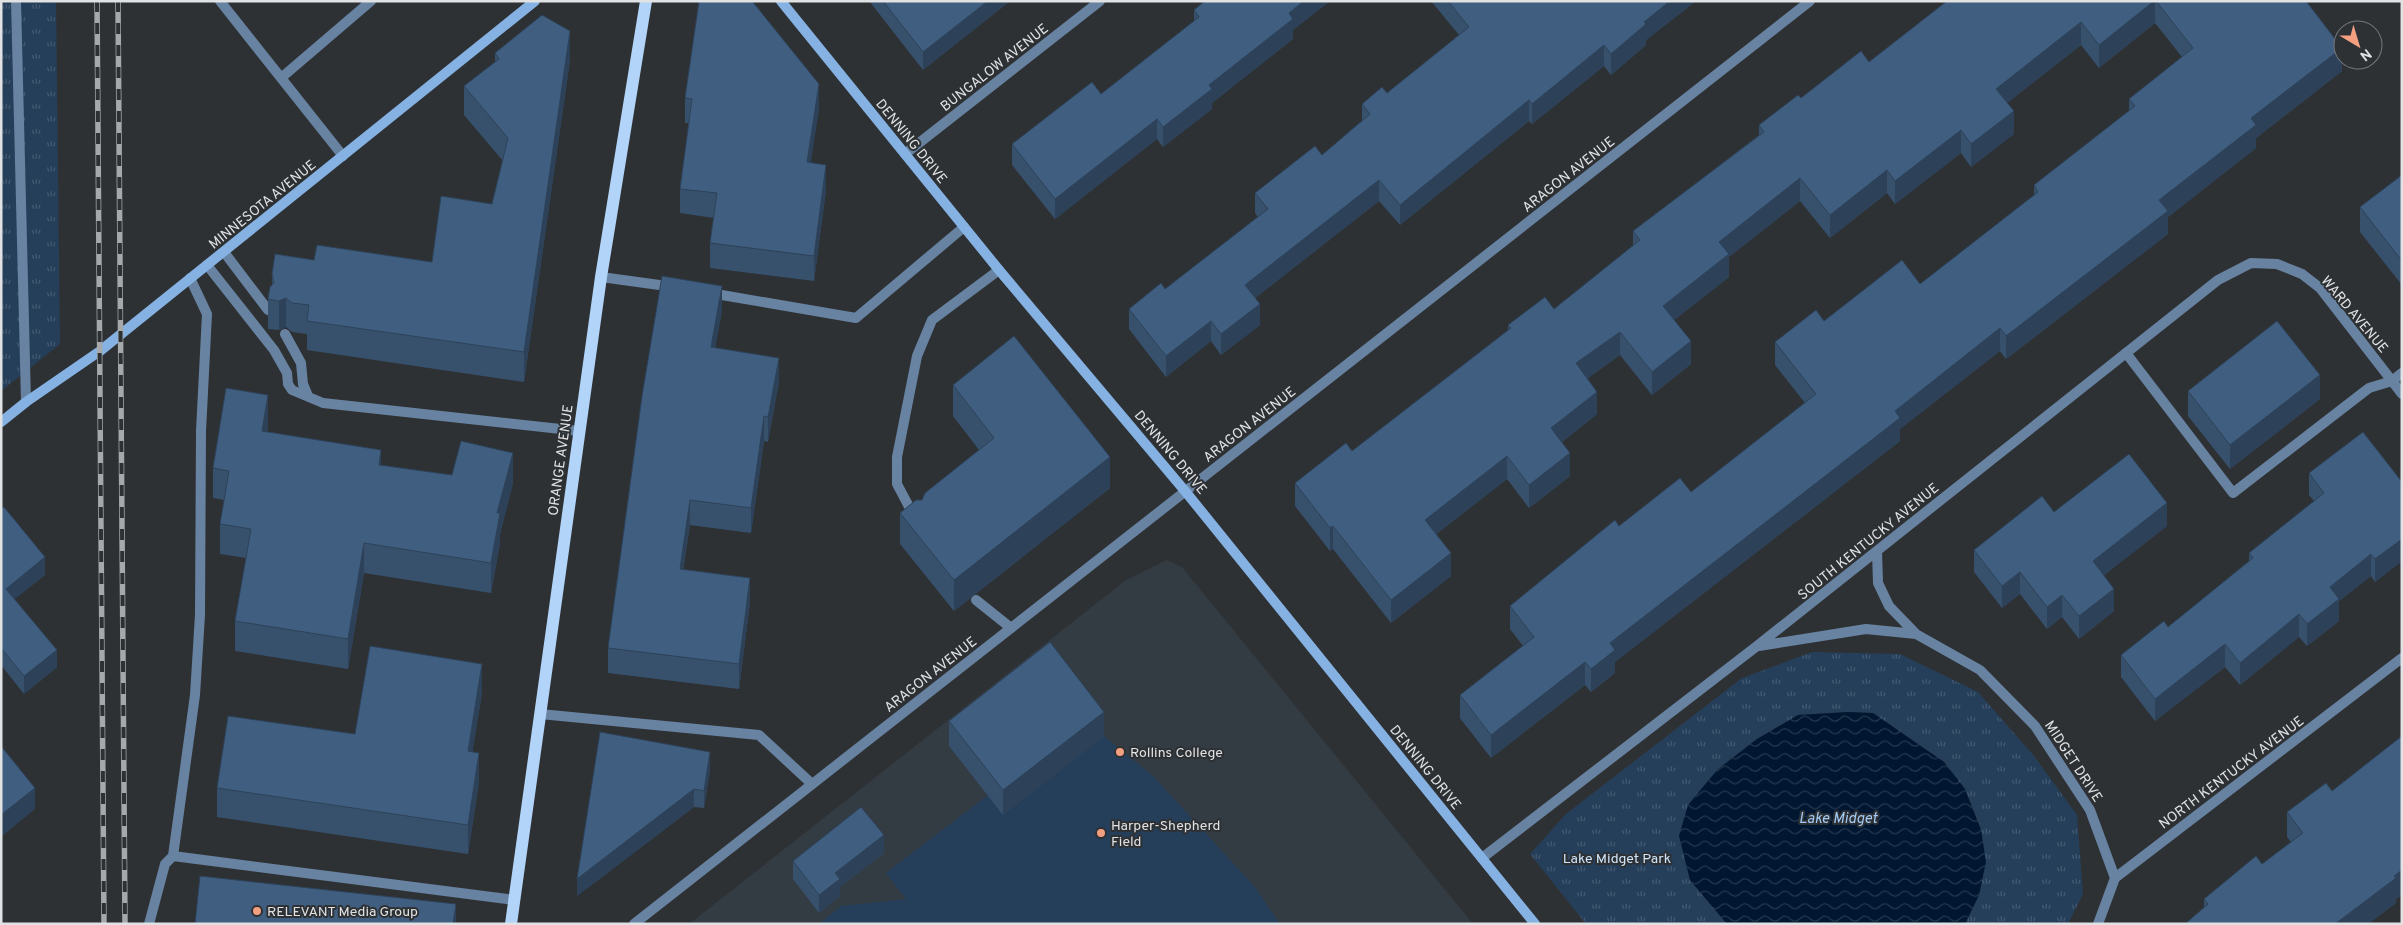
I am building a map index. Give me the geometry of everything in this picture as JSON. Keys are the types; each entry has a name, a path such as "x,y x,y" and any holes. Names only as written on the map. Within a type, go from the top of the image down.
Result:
{"main road":[{"name":"ORANGE AVENUE","path":"511,924 601,277 646,1"}],"street":[{"path":"16,1 26,402"},
{"path":"220,1 343,156"},
{"path":"281,78 371,1"},
{"name":"MINNESOTA AVENUE","path":"1,422 26,402 100,351 535,1"},
{"name":"DENNING DRIVE","path":"781,1 999,270 1185,490 1535,924"},
{"name":"BUNGALOW AVENUE","path":"905,154 1100,1"},
{"name":"ARAGON AVENUE","path":"634,924 1810,1"},
{"path":"601,277 856,318 964,227"},
{"path":"224,252 268,310"},
{"name":"SOUTH KENTUCKY AVENUE","path":"1482,858 1757,646 2218,280 2251,263 2277,264"},
{"name":"WARD AVENUE","path":"2277,264 2302,274 2320,288 2402,394"},
{"path":"207,265 274,350 287,372 288,384 292,390 323,403 580,431"},
{"path":"918,525 897,484 897,457 917,356 932,320 999,270"},
{"path":"149,924 165,864 173,856 195,694 200,616 201,431 207,314 190,278"},
{"path":"284,334 301,363 303,384 308,396"},
{"path":"2126,353 2233,493 2369,388 2392,381 2402,373"},
{"path":"1877,551 1878,583 1889,606 1916,634"},
{"path":"976,600 1011,628"},
{"name":"MIDGET DRIVE","path":"1757,646 1866,629 1916,634 1980,670 2035,726 2090,810 2115,878"},
{"name":"NORTH KENTUCKY AVENUE","path":"2115,878 2402,658"},
{"path":"540,714 759,735 812,784"},
{"path":"173,856 515,900"},
{"path":"2098,924 2115,878"}],"shaded area":[{"name":"Rollins College","path":"1167,560 1182,567 1473,924 689,924 1126,580"}],"green space":[{"path":"1,1 56,1 60,344 1,391"},
{"name":"Lake Midget Park","path":"1812,652 1900,654 1978,692 2034,756 2077,815 2083,894 2068,924 1965,924 1979,895 1981,830 1965,789 1944,762 1873,713 1848,712 1798,715 1757,739 1717,770 1690,880 1727,924 1586,924 1530,854 1566,814 1742,678"},
{"name":"Harper-Shepherd Field","path":"1104,736 1153,776 1255,887 1280,924 819,924 841,906 906,899 886,873 988,795 1003,815"}],"water":[{"name":"Lake Midget","path":"1848,712 1873,713 1944,762 1965,789 1981,830 1986,862 1979,895 1965,924 1727,924 1690,880 1679,836 1688,805 1717,770 1757,739 1798,715"}],"building":[{"path":"699,1 752,1 819,84 807,162 826,165 814,256 710,243 717,193 680,189 692,99 685,98"},
{"path":"883,1 988,1 923,52"},
{"path":"1205,1 1304,1 1289,13 1293,19 1209,85 1212,89 1163,127 1157,119 1055,199 1012,144 1092,82 1101,94 1199,17 1194,10"},
{"path":"1448,1 1670,1 1644,22 1646,24 1611,54 1604,45 1532,104 1529,100 1400,205 1379,180 1245,285 1260,304 1221,334 1211,321 1166,356 1129,309 1161,283 1165,289 1268,209 1255,193 1315,146 1322,155 1370,114 1362,104 1382,87 1387,93 1469,27"},
{"path":"1947,1 2154,1 2099,45 2081,22 1996,89 2014,111 1971,144 1961,130 1895,181 1887,170 1830,215 1800,178 1719,242 1729,254 1663,306 1691,341 1652,372 1620,332 1576,363 1597,392 1551,428 1570,453 1529,485 1507,456 1425,520 1451,553 1391,600 1333,526 1330,528 1295,483 1346,443 1352,451 1511,328 1508,325 1545,297 1554,309 1640,240 1633,231 1764,132 1759,125 1798,95 1801,98 1861,51 1869,62"},
{"path":"2156,1 2306,1 2333,36 2333,55 2251,118 2256,125 2159,200 2168,211 2006,336 2000,328 1895,411 1900,418 1610,643 1615,650 1591,669 1585,662 1491,735 1460,695 1534,637 1510,606 1615,520 1619,526 1680,478 1691,492 1816,394 1775,342 1816,310 1824,321 1902,260 1920,284 2038,192 2034,185 2135,106 2129,99 2193,48"},
{"path":"542,15 570,31 524,352 307,321 309,305 292,303 286,298 279,301 268,299 270,287 274,283 272,274 275,254 314,260 317,245 432,262 441,196 492,204 508,138 464,86 499,59 495,53"},
{"path":"2402,175 2402,261 2360,207"},
{"path":"662,276 722,286 711,347 779,358 768,417 764,416 751,508 690,500 680,569 750,578 739,664 608,648 642,396"},
{"path":"2277,321 2320,375 2230,445 2188,391"},
{"path":"1014,336 1110,457 954,580 900,513 916,500 922,500 925,493 994,438 953,385"},
{"path":"226,388 268,395 262,431 381,450 379,465 452,475 461,441 513,453 497,513 500,513 491,563 364,543 348,639 235,621 251,529 220,524 229,471 213,468"},
{"path":"2363,432 2402,482 2402,539 2375,559 2371,554 2330,587 2339,599 2307,624 2299,614 2240,663 2225,644 2155,699 2121,655 2164,621 2168,627 2253,558 2249,553 2324,493 2309,473"},
{"path":"2129,454 2167,503 2093,561 2114,589 2079,616 2062,595 2047,607 2020,572 2002,586 1974,550 2042,496 2054,512"},
{"path":"4,507 45,557 6,589 57,650 24,676 1,648 1,509"},
{"path":"1050,642 1104,712 1003,790 949,721"},
{"path":"370,646 482,664 468,751 479,753 468,825 217,788 228,716 355,734"},
{"path":"600,732 710,752 704,791 694,789 577,879"},
{"path":"2402,736 2402,870 2394,876 2396,878 2335,924 2185,924 2208,904 2204,899 2256,856 2262,864 2303,833 2287,812 2326,783 2332,791"},
{"path":"1,746 35,788 1,815"},
{"path":"861,807 884,835 835,873 840,879 819,895 793,861"},
{"path":"200,876 456,904 453,924 195,924"}],"railway":[{"path":"97,1 104,924"},
{"path":"118,1 125,924"}],"place":[{"name":"Rollins College","path":"1120,752"},
{"name":"Harper-Shepherd Field","path":"1101,833"},
{"name":"RELEVANT Media Group","path":"257,911"}]}
